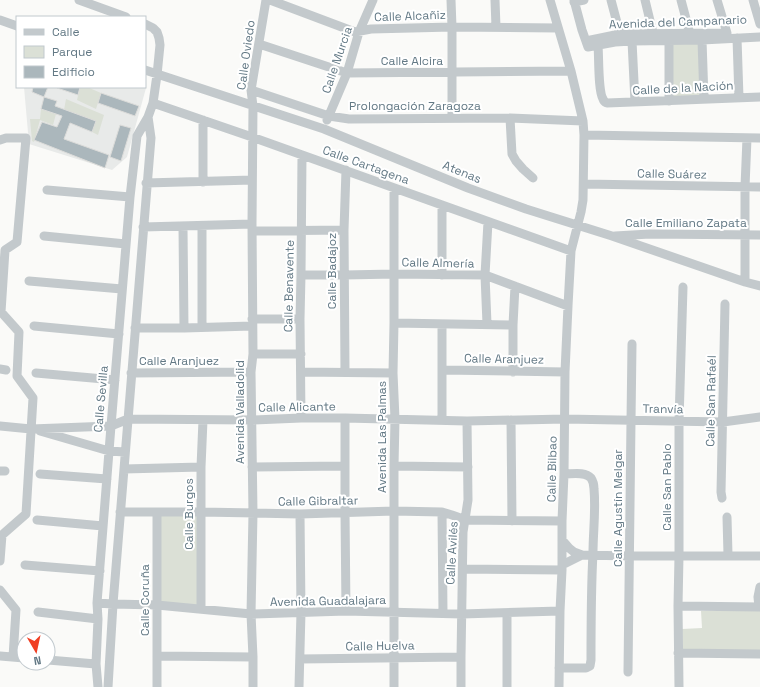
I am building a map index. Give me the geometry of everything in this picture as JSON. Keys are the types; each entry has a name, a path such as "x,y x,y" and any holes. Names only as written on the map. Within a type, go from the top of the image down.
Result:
{"street":[{"path":"79,0 123,16"},
{"name":"Calle Oviedo","path":"252,137 253,106 251,90 266,0"},
{"name":"Calle Alcañiz","path":"270,0 351,31 359,32 371,29 452,27 558,28"},
{"name":"Calle Murcia","path":"324,129 347,73 359,32 373,0"},
{"path":"451,0 452,118"},
{"path":"495,0 496,27"},
{"name":"Calle Bilbao","path":"550,0 571,71 583,121 584,135 584,184 581,212 572,251 565,372 559,687"},
{"path":"584,0 574,1 586,41 597,42"},
{"path":"611,0 620,34"},
{"path":"645,0 653,33"},
{"path":"681,0 690,34"},
{"path":"717,0 726,33"},
{"path":"753,0 760,24"},
{"path":"0,20 16,26"},
{"name":"Calle Sevilla","path":"98,687 96,664 98,619 97,603 130,197 138,136 148,117 153,103 160,45 157,32 146,24"},
{"name":"Avenida del Campanario","path":"597,42 632,41 690,34 760,31"},
{"name":"Avenida del Campanario","path":"597,42 620,34 653,33 669,37 702,40 760,37"},
{"path":"669,37 669,100"},
{"path":"737,38 739,98"},
{"path":"702,40 704,99"},
{"path":"632,41 635,102"},
{"name":"Calle de la Nación","path":"597,42 600,86 602,97 604,102 607,104 760,97"},
{"name":"Calle Alcira","path":"259,44 347,73 571,71"},
{"path":"146,70 157,75"},
{"name":"Atenas","path":"157,75 324,129 468,188 760,286"},
{"name":"Prolongación Zaragoza","path":"251,90 329,116 349,119 510,118 583,121"},
{"name":"Calle Cartagena","path":"153,103 302,154 572,251"},
{"name":"Calle Sevilla","path":"108,687 120,512 150,138 148,117"},
{"path":"510,118 512,154 523,169 534,178"},
{"path":"202,182 203,120"},
{"path":"584,135 760,138"},
{"name":"Avenida Valladolid","path":"252,137 253,513 251,614 253,687"},
{"path":"0,140 6,138 26,138 17,242 5,250 1,312 19,332 17,376 33,398 26,514 2,535 0,561"},
{"path":"745,282 745,187 747,138"},
{"name":"Calle Benavente","path":"301,418 300,319 302,154"},
{"name":"Calle Badajoz","path":"345,372 344,230 346,170"},
{"path":"146,183 252,180"},
{"name":"Calle Suárez","path":"584,184 760,187"},
{"name":"Avenida Las Palmas","path":"394,188 394,687"},
{"path":"47,190 130,197"},
{"path":"442,205 442,275"},
{"path":"487,324 485,275 488,222"},
{"path":"143,227 202,226 302,231 344,230"},
{"path":"202,226 202,327"},
{"path":"183,227 184,328"},
{"name":"Calle Emiliano Zapata","path":"612,236 650,234 760,235"},
{"path":"44,236 126,244"},
{"path":"125,257 140,258"},
{"name":"Calle Almería","path":"301,275 485,275 568,306"},
{"path":"29,281 122,288"},
{"path":"513,372 515,286"},
{"name":"Calle San Pablo","path":"679,687 679,422 684,287"},
{"name":"Calle San Rafaél","path":"722,498 725,304"},
{"path":"135,328 184,328 300,319"},
{"path":"394,323 513,325"},
{"path":"442,324 442,420"},
{"path":"34,326 118,334"},
{"name":"Calle Agustín Melgar","path":"628,672 632,344"},
{"path":"252,354 301,354"},
{"name":"Calle Aranjuez","path":"442,370 565,372"},
{"name":"Calle Aranjuez","path":"131,373 252,372"},
{"path":"301,372 393,373"},
{"path":"36,373 115,380"},
{"name":"Tranvía","path":"565,419 723,422 760,417"},
{"path":"345,418 344,512 346,611"},
{"name":"Calle Alicante","path":"0,426 31,429 111,426 128,419 252,420 345,418 467,421 565,419"},
{"name":"Calle Burgos","path":"201,609 201,468 203,420"},
{"path":"511,420 512,521"},
{"name":"Calle Avilés","path":"461,687 463,532 468,500 467,421"},
{"name":"Calle Alicante","path":"31,429 109,451 125,452"},
{"path":"252,467 344,466"},
{"path":"394,466 468,468"},
{"path":"124,468 201,468"},
{"path":"40,474 107,479"},
{"path":"559,668 586,668 590,666 595,499 593,482 590,477 582,474 564,474"},
{"name":"Calle Gibraltar","path":"120,512 300,514 394,511 442,512 466,520 562,521"},
{"name":"Calle Coruña","path":"157,512 157,687"},
{"path":"442,512 443,613"},
{"path":"299,687 301,612 300,514"},
{"path":"727,516 728,556"},
{"path":"37,520 103,526"},
{"path":"562,540 574,552 582,555 760,556"},
{"path":"463,569 562,568 582,555"},
{"path":"25,565 100,571"},
{"path":"678,606 759,607 758,597 760,588"},
{"path":"0,590 16,610 13,657"},
{"name":"Avenida Guadalajara","path":"97,603 157,605 251,614 346,611 462,614 560,611"},
{"path":"38,612 98,619"},
{"path":"507,687 508,613"},
{"path":"678,653 760,654"},
{"path":"0,656 16,657"},
{"path":"157,656 253,657"},
{"name":"Calle Huelva","path":"300,659 461,657"},
{"path":"56,661 96,664"}],"shaded area":[{"path":"24,88 146,88 127,157 112,170 29,144"}],"green space":[{"path":"669,40 702,40 704,99 669,101"},
{"path":"80,88 89,88 101,93 96,109 77,100"},
{"path":"66,99 104,115 98,135 92,132 96,121 64,110"},
{"path":"41,109 56,114 53,125 40,120 34,142 32,141 30,119 40,119"},
{"path":"157,512 201,512 201,609 157,605"},
{"path":"760,610 760,651 683,651 682,629 702,628 701,611"}],"building":[{"path":"33,88 48,88 44,97 32,92"},
{"path":"57,88 80,88 78,95"},
{"path":"101,93 139,106 135,116 98,103"},
{"path":"44,97 57,101 55,106 96,121 92,132 70,123 64,139 109,155 105,168 34,140 42,122 57,127 62,116 41,109"},
{"path":"120,125 131,128 121,161 110,157"}]}
